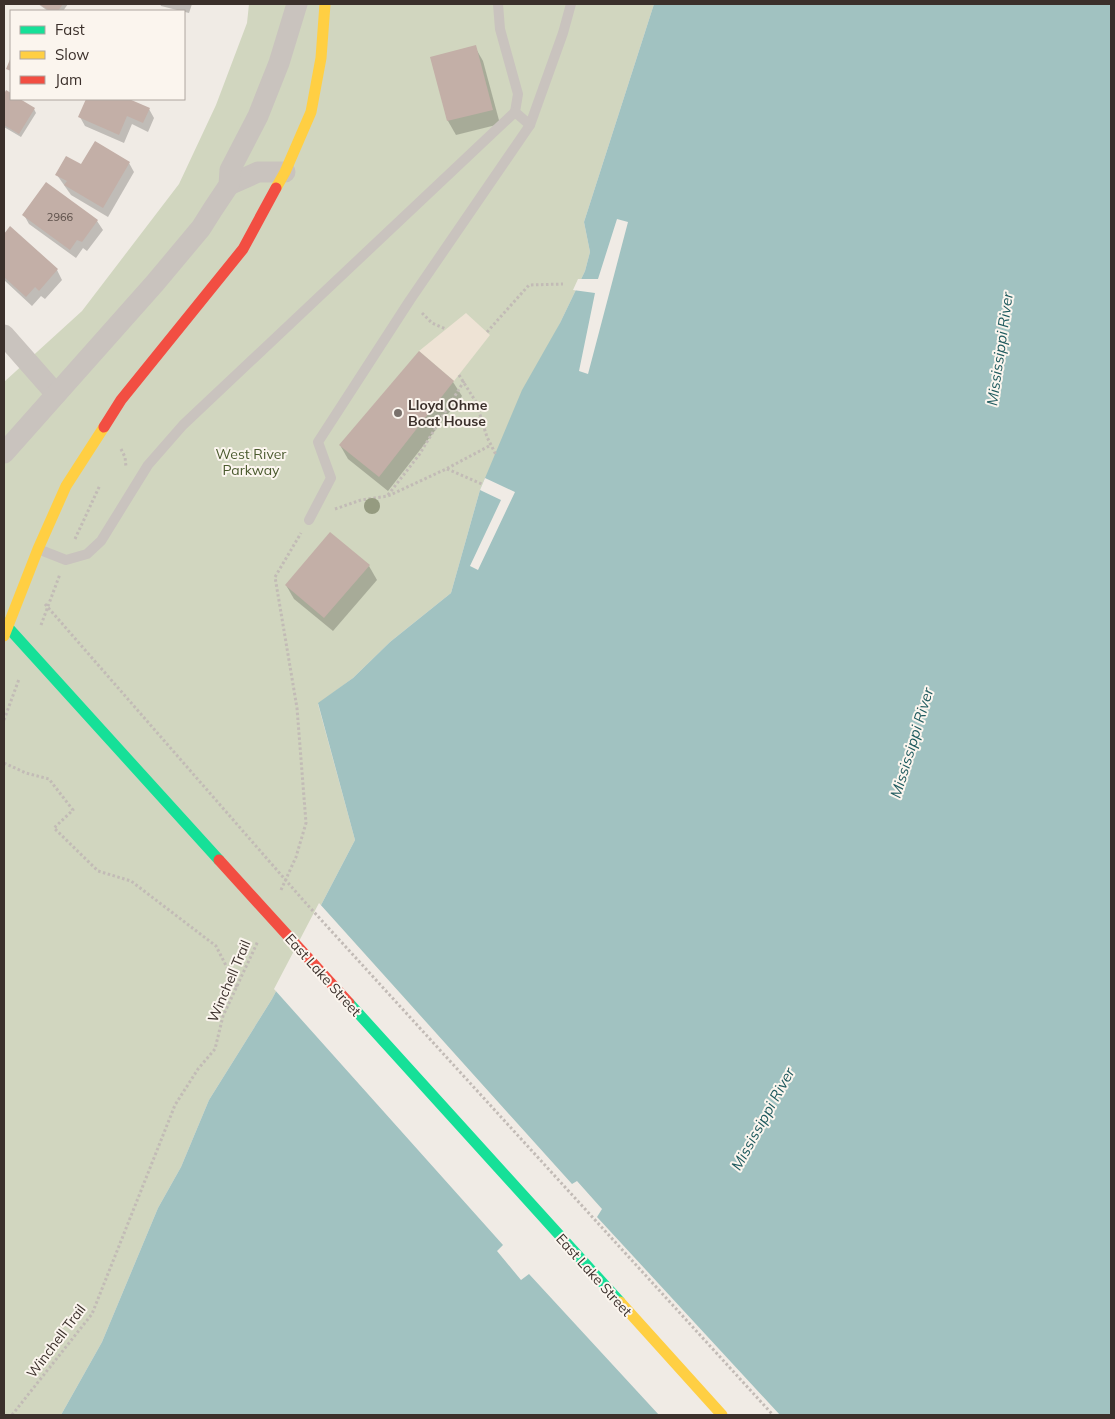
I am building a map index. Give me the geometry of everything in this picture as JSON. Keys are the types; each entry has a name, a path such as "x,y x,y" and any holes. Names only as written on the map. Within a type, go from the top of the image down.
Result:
{"main road":[{"path":"4,636 38,549 66,486 121,400 243,250 285,172 311,112 321,58 325,4"},
{"name":"East Lake Street","path":"4,623 722,1415"}],"street":[{"path":"4,454 156,284 202,228 229,185 230,170 258,116 279,63 297,4"},
{"path":"229,185 258,172 285,172"},
{"path":"4,335 56,394"}],"lane":[{"path":"38,549 66,560 86,554 101,542 148,465 184,425 515,112 518,94 500,30 498,4"},
{"path":"309,520 331,478 318,442 410,300 530,125 563,33 571,4"},
{"path":"515,112 530,125"}],"path":[{"path":"487,332 529,285 563,284"},
{"path":"432,323 446,329"},
{"path":"460,375 476,402 480,418 496,455"},
{"path":"388,496 419,455 464,381"},
{"path":"280,892 296,857 306,823 297,708 275,577 309,520 361,500 388,496 446,469 491,445"},
{"path":"446,469 482,484"},
{"path":"43,601 302,900 773,1415"},
{"path":"4,763 26,773 49,779 73,810 54,828 98,871 131,881 216,946 237,987"},
{"name":"Winchell Trail","path":"12,1415 92,1314 175,1105 198,1069 215,1049 223,1016 261,935"}],"green space":[{"name":"West River Parkway","path":"249,4 654,4 584,222 590,252 585,271 480,490 451,593 390,642 353,678 318,704 355,840 272,999 209,1100 181,1167 158,1208 102,1342 61,1415 4,1415 4,382 82,311 179,184 216,105 247,23"}],"shaded area":[{"path":"466,313 490,335 454,381 419,351"}],"water":[{"name":"Mississippi River","path":"654,4 1111,4 1111,1415 61,1415 102,1342 158,1208 181,1167 209,1100 272,999 355,840 318,703 353,678 390,642 451,593 480,490 522,390 560,323 585,271 590,252 584,222"}],"pier":[{"path":"617,219 628,222 588,374 579,371 595,293 573,290 578,279 598,279"},
{"path":"485,478 515,492 478,570 470,566 501,500 480,490"},
{"path":"319,903 572,1184 577,1181 602,1209 597,1217 780,1415 659,1415 529,1274 521,1280 497,1251 503,1245 274,989"}],"building":[{"path":"39,4 63,4 59,10 48,10"},
{"path":"476,45 493,110 447,121 430,57"},
{"path":"10,59 10,71 6,69"},
{"path":"6,90 10,92 10,100 22,100 35,108 19,134 4,125 4,94"},
{"path":"86,100 131,100 150,108 143,123 127,116 119,135 78,117"},
{"path":"95,141 130,162 103,208 64,185 67,181 55,175 66,156 81,164"},
{"path":"46,182 98,220 82,242 77,240 70,250 22,215"},
{"path":"10,226 58,269 39,291 35,287 26,297 4,277 4,234"},
{"name":"Lloyd Ohme Boat House","path":"419,351 454,381 379,477 339,445"},
{"path":"330,532 370,565 324,618 285,585"}],"traffic: fast":[{"path":"4,623 219,860"},
{"path":"349,1003 620,1302"}],"traffic: slow":[{"path":"276,188 311,112 321,58 325,4"},
{"path":"4,636 38,549 66,486 104,427"},
{"path":"620,1302 722,1415"}],"traffic: jam":[{"path":"104,427 121,400 243,249 276,188"},
{"path":"219,860 349,1003"}],"place":[{"name":"Lloyd Ohme Boat House","path":"398,413"}]}
